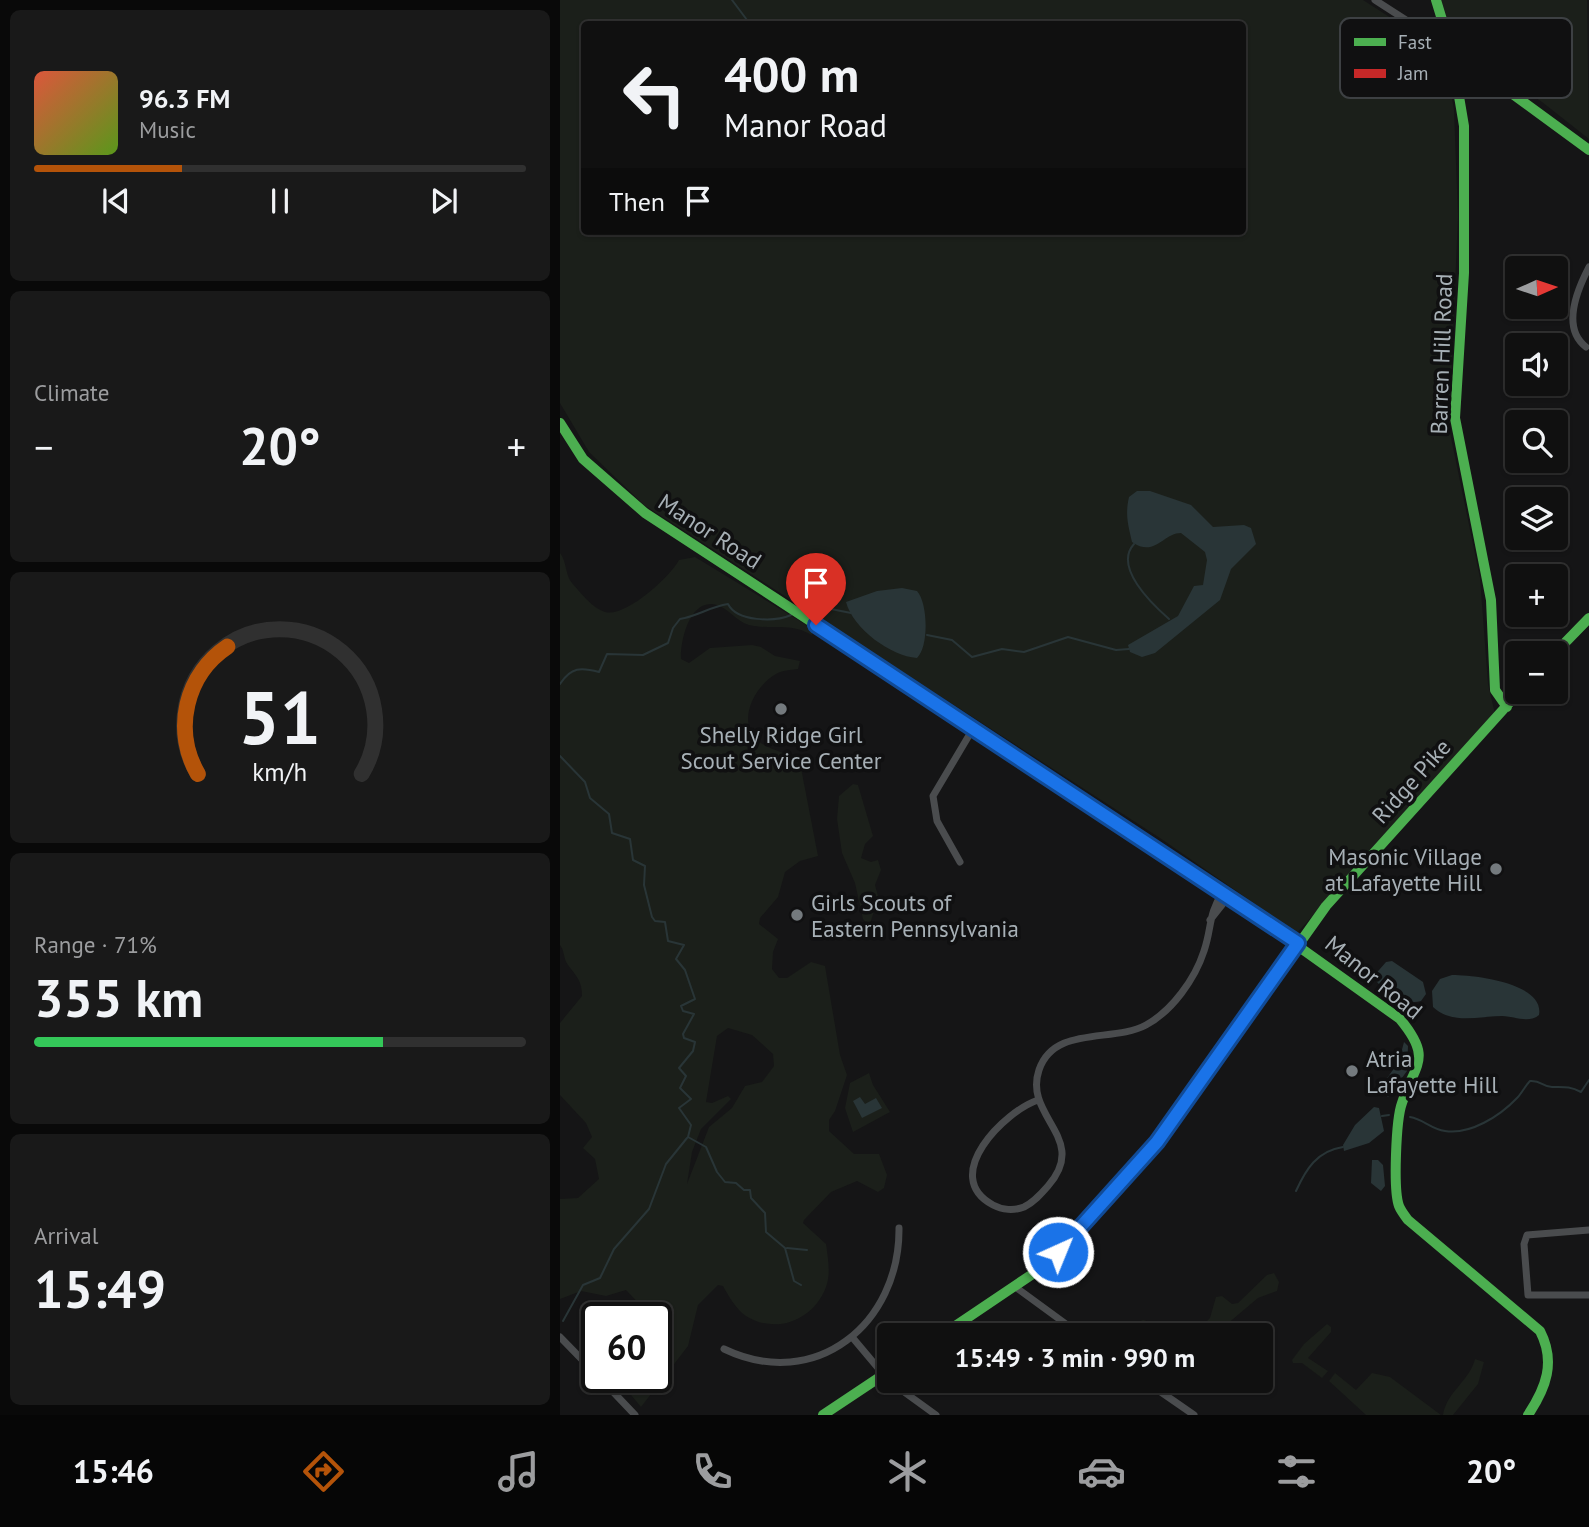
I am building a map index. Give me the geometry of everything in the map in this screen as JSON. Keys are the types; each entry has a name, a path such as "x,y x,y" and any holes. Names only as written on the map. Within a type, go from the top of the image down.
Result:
{"street":[{"path":"1375,0 1403,18"},
{"name":"Barren Hill Road","path":"1436,0 1442,18"},
{"name":"Barren Hill Road","path":"1459,98 1464,126 1464,273 1455,418 1491,600 1495,690 1507,707"},
{"path":"1518,98 1589,150"},
{"path":"1586,347 1578,341 1574,330 1574,309 1579,286 1589,267"},
{"name":"Manor Road","path":"560,423 583,459 632,505 1226,894 1380,1003 1412,1032 1419,1059 1400,1109 1395,1189 1399,1206 1413,1225 1538,1328 1549,1356 1545,1389 1528,1415"},
{"path":"1567,641 1589,618"},
{"name":"Ridge Pike","path":"960,1323 1058,1252 1149,1152 1298,943 1335,896 1509,704"},
{"path":"960,862 935,816 933,796 974,727"},
{"path":"1038,1100 1016,1110 975,1157 975,1185 984,1198 996,1207 1013,1209 1029,1204 1060,1170 1063,1158 1060,1141 1038,1100 1038,1074 1042,1062 1054,1049 1077,1039 1139,1028 1173,1003 1202,956 1212,908 1226,894"},
{"path":"724,1349 757,1361 790,1362 823,1353 852,1337 874,1315 887,1292 897,1263 899,1228"},
{"path":"1517,1309 1528,1295 1524,1244 1527,1235 1589,1230"},
{"path":"1014,1286 1065,1323"},
{"path":"1528,1295 1589,1295"},
{"path":"560,1337 581,1359"},
{"path":"852,1337 877,1363"},
{"path":"823,1415 877,1379"},
{"path":"614,1393 635,1415"},
{"path":"910,1393 936,1415"},
{"path":"1162,1393 1194,1415"}],"shaded area":[{"path":"560,0 1363,0 1391,18 1340,18 1340,98 1452,98 1458,216 1449,428 1480,578 1488,684 1495,714 1297,933 1160,838 644,505 589,452 560,403"},
{"path":"1441,0 1587,0 1589,139 1536,98 1572,98 1572,18 1447,18"},
{"path":"1137,491 1150,491 1191,505 1213,527 1244,525 1251,528 1256,544 1231,569 1220,600 1155,653 1142,657 1130,652 1128,645 1178,616 1194,586 1203,585 1207,560 1205,552 1181,533 1153,546 1140,546 1132,542 1127,509 1129,497"},
{"path":"560,553 572,583 591,604 605,612 624,609 635,603 657,586 679,560 695,557 813,629 812,635 791,628 749,625 721,607 708,604 693,614 688,622 682,642 681,659 689,663 710,648 752,645 775,656 800,661 798,669 778,673 762,686 751,704 748,723 757,740 800,763 818,856 800,861 785,872 778,897 760,918 759,924 778,939 773,952 772,969 779,978 787,978 811,962 825,966 840,1055 847,1075 835,1111 829,1120 829,1131 854,1154 879,1154 887,1175 884,1188 878,1192 857,1181 831,1192 804,1220 803,1223 826,1244 828,1277 820,1298 803,1316 781,1324 758,1322 742,1313 723,1286 718,1285 698,1305 688,1346 672,1367 672,1302 637,1302 626,1290 606,1296 581,1291 560,1299 560,1199 578,1198 599,1179 595,1159 583,1148 592,1137 586,1123 560,1095 560,1023 582,996 580,983 566,962 560,945","holes":["728,1028 752,1035 773,1054 774,1066 762,1082 745,1086 732,1108 709,1127 687,1184 692,1152 701,1129 731,1099 728,1096 712,1103 706,1102 717,1036"]},
{"path":"902,588 917,591 923,605 926,625 924,645 917,658 896,652 874,639 856,622 846,602 877,591"},
{"path":"853,784 858,785 873,836 865,844 861,858 871,862 878,860 881,870 875,885 880,903 875,908 869,927 863,919 855,883 842,853 837,819 839,796"},
{"path":"1392,961 1423,982 1426,994 1421,1001 1408,1001 1394,996 1373,977 1386,962"},
{"path":"1452,975 1491,979 1520,988 1538,1004 1539,1015 1526,1019 1502,1016 1457,1018 1440,1013 1433,1007 1432,991 1440,979"},
{"path":"1404,1042 1408,1046 1407,1071 1388,1097 1380,1092 1381,1087 1399,1061"},
{"path":"869,1073 873,1085 890,1112 853,1132 845,1108 850,1083"},
{"path":"860,1097 865,1104 876,1098 882,1108 862,1118 853,1101"},
{"path":"1374,1107 1379,1108 1384,1131 1369,1143 1344,1151 1343,1145 1355,1125"},
{"path":"1372,1160 1378,1160 1383,1165 1385,1186 1381,1191 1371,1183"},
{"path":"1274,1273 1279,1282 1277,1291 1258,1298 1228,1323 1205,1323 1210,1318 1216,1297 1222,1296 1232,1304 1238,1303 1267,1275"},
{"path":"1327,1324 1331,1327 1331,1332 1308,1358 1328,1371 1322,1378 1302,1363 1293,1363 1292,1360 1304,1344"},
{"path":"1475,1359 1484,1362 1478,1384 1453,1415 1443,1415 1449,1399 1468,1374"},
{"path":"1335,1373 1356,1390 1372,1373 1390,1377 1441,1415 1366,1415 1329,1381"},
{"path":"629,1393 652,1393 641,1407"}],"waterway":[{"path":"732,0 748,21"},
{"path":"1134,544 1129,553 1131,574 1145,595 1169,619"},
{"path":"560,684 572,671 587,669 599,672 607,654 643,655 668,643 673,628 680,619 715,607 728,604 739,614 757,619 776,619 791,615"},
{"path":"796,608 799,604 806,604 851,613"},
{"path":"927,635 952,640 972,657 1002,649 1024,652 1068,637 1116,650 1129,649"},
{"path":"560,756 585,782 590,798 609,814 612,833 630,839 633,860 645,866 644,885 652,917 655,921 665,922 668,941 684,945 676,959 685,970 695,999 681,1006 683,1011 694,1014 683,1034 684,1038 695,1042 693,1051 679,1068 686,1076 680,1088 691,1099 679,1108 691,1125 688,1137 706,1147 717,1172 725,1182 736,1183 744,1190 750,1190 751,1198 765,1213 766,1232 785,1248 794,1281 801,1285"},
{"path":"1410,1117 1440,1130 1464,1130 1484,1123 1502,1111 1530,1081 1581,1092 1589,1080"},
{"path":"1382,1116 1389,1115"},
{"path":"563,1321 583,1285 600,1278 614,1249 649,1209 666,1164 687,1138"},
{"path":"1296,1191 1304,1175 1319,1157 1343,1147"},
{"path":"787,1248 807,1250"}],"traffic: fast":[{"path":"1436,0 1442,18"},
{"path":"1459,98 1464,126 1464,273 1455,418 1491,600 1495,690 1507,707"},
{"path":"1518,98 1589,150"},
{"path":"560,423 583,459 645,513 925,696"},
{"path":"1567,641 1589,618"},
{"path":"960,1323 1037,1271 1093,1217 1172,1123 1326,906 1508,704"},
{"path":"1129,830 1200,876 1400,1019 1410,1032 1419,1053 1416,1069 1402,1103 1398,1124 1396,1171 1399,1206 1408,1220 1540,1331 1547,1353 1547,1374 1540,1395 1528,1415"},
{"path":"823,1415 877,1379"}],"traffic: jam":[{"path":"925,696 1129,830"}],"place":[{"name":"Shelly Ridge Girl Scout Service Center","path":"781,709"},
{"name":"Masonic Village at Lafayette Hill","path":"1496,869"},
{"name":"Girls Scouts of Eastern Pennsylvania","path":"797,915"},
{"name":"Atria Lafayette Hill","path":"1352,1071"}],"route":[{"path":"816,625 1149,842 1298,943 1172,1123 1093,1217 1058,1252"}]}
